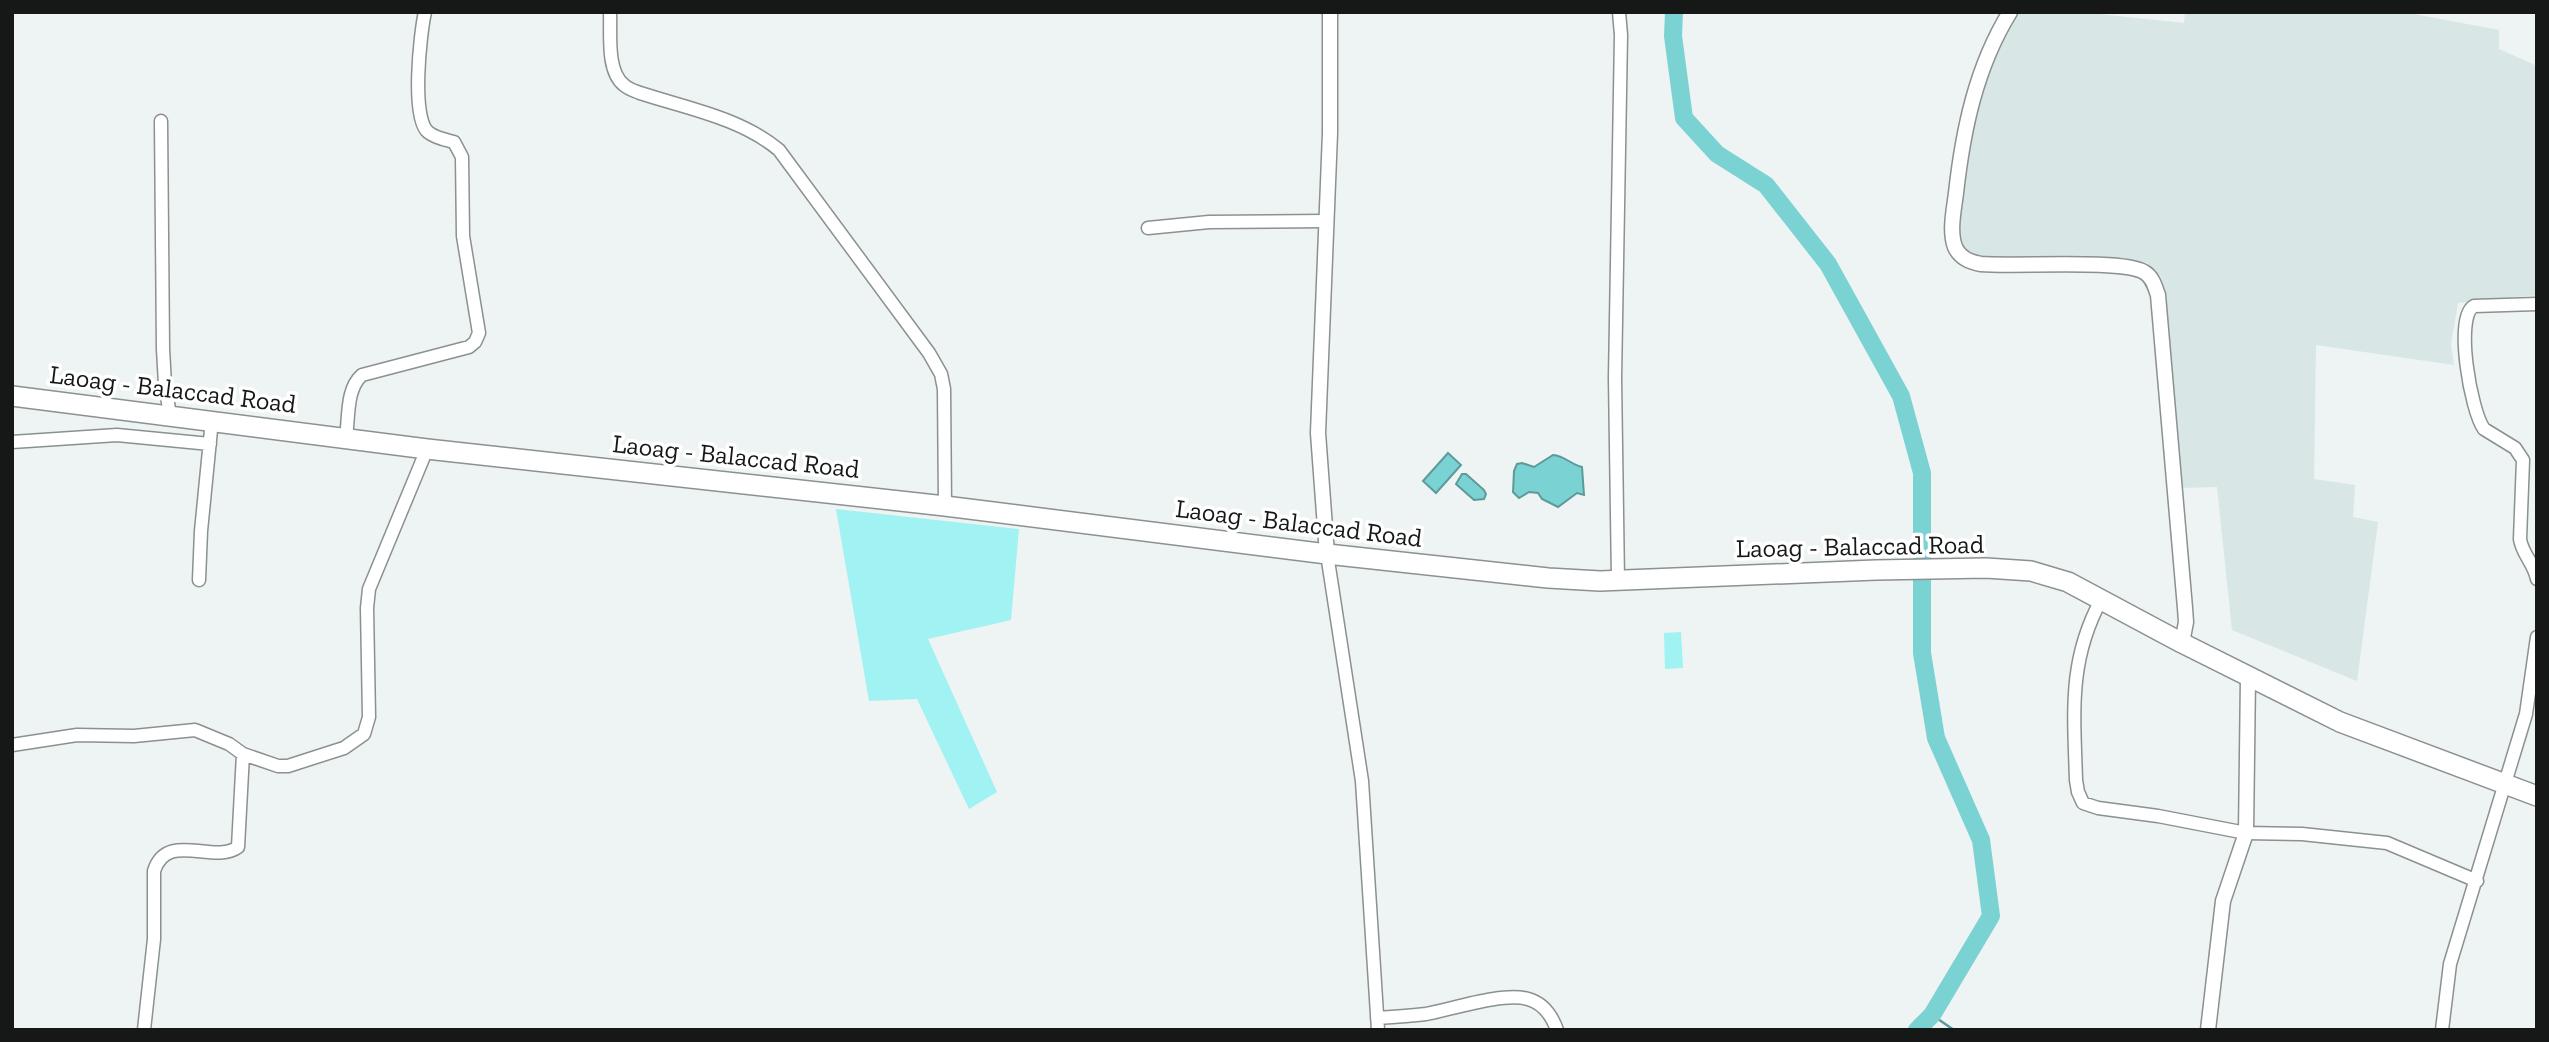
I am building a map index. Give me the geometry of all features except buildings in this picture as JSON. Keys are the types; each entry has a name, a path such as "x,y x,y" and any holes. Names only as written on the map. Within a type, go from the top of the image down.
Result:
{"main road":[{"name":"Laoag - Balaccad Road","path":"12,396 346,436 427,449 945,506 1327,554 1548,578 1618,581 1876,570 1986,568 2031,571 2068,582 2330,717 2379,738 2537,796"}],"street":[{"path":"346,436 351,391 362,375 469,347 479,333 463,236 462,157 454,142 427,132 422,124 418,44 425,12"},
{"path":"610,12 613,67 625,86 745,127 779,150 929,353 941,374 944,389 945,506"},
{"path":"1330,12 1330,134 1318,433 1327,554 1362,781 1377,1024 1513,997 1539,1004 1554,1022 1556,1030"},
{"path":"1618,581 1615,378 1621,35 1619,12"},
{"path":"2010,12 1985,61 1967,123 1952,235 1960,255 1969,262 2119,267 2146,273 2153,281 2158,295 2184,597 2186,622 2182,643"},
{"path":"161,121 163,349 170,415"},
{"path":"1149,228 1209,222 1326,221"},
{"path":"2537,304 2474,306 2467,313 2463,334 2474,404 2480,424 2515,448 2524,460 2519,539 2522,549 2534,566 2537,579"},
{"path":"200,580 201,531 212,420"},
{"path":"12,442 117,435 210,444"},
{"path":"12,745 76,735 134,736 195,730 272,765 288,765 344,748 364,734 369,717 369,589 427,449"},
{"path":"2101,600 2088,624 2074,686 2076,780 2083,803 2098,808 2158,816 2246,833 2313,835 2387,843 2477,881"},
{"path":"2442,1030 2450,964 2529,701 2537,637"},
{"path":"2208,1030 2223,901 2246,833 2248,677"},
{"path":"144,1030 154,939 153,871 166,853 175,850 229,852 238,848 243,754"}],"shaded area":[{"path":"2018,12 2080,12 2184,23 2185,12 2403,12 2499,30 2499,49 2537,66 2537,295 2458,303 2451,344 2454,365 2316,345 2314,479 2355,485 2353,517 2378,522 2357,681 2232,630 2217,487 2180,488 2166,293 2160,275 2146,262 1978,259 1965,253 1958,236 1966,160 1991,61"},
{"path":"1448,453 1461,465 1436,493 1423,481"},
{"path":"1553,455 1582,467 1584,495 1577,493 1558,507 1542,499 1538,493 1529,492 1519,498 1513,492 1517,464 1534,467"},
{"path":"1462,474 1466,474 1484,490 1484,499 1474,500 1456,484"},
{"path":"836,509 1019,529 1011,620 928,639 997,792 969,809 917,699 869,701"},
{"path":"1681,632 1683,668 1665,669 1664,633"}],"waterway":[{"path":"1674,12 1673,36 1684,118 1717,154 1766,185 1828,264 1901,396 1922,473 1922,653 1936,738 1981,840 1991,916 1932,1015 1917,1030"},
{"path":"1932,1015 1954,1030"}]}
